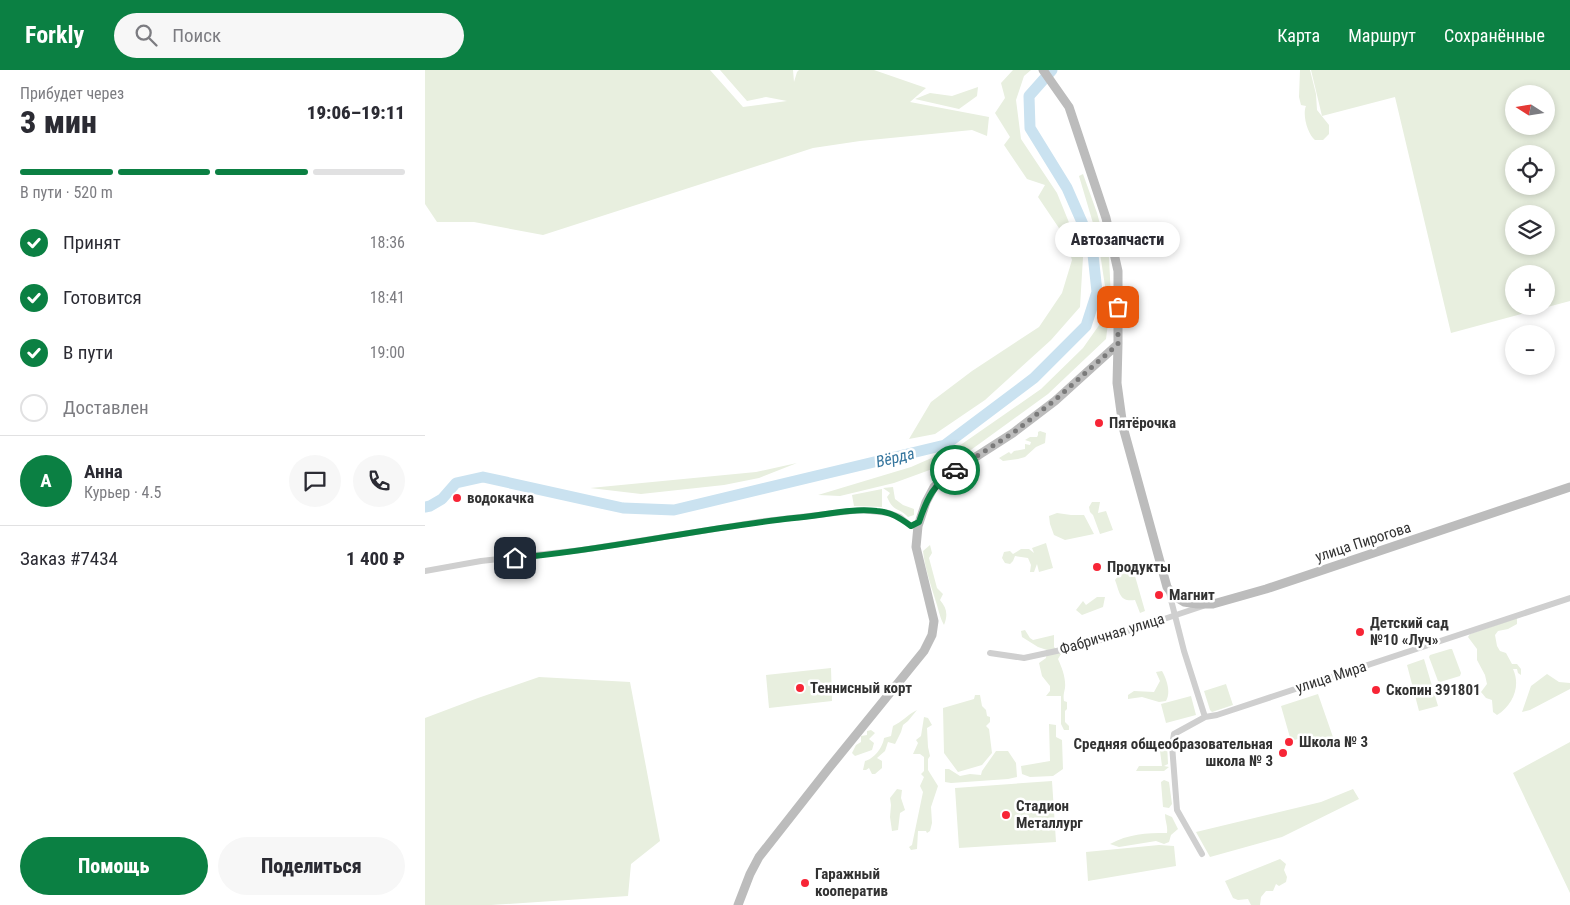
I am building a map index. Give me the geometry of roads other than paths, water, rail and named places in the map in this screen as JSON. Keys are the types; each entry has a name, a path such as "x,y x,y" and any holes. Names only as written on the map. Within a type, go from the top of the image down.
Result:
{"street":[{"path":"1043,70 1069,107 1106,218 1118,271 1117,383 1123,427 1167,587"},
{"path":"738,905 759,857 924,651 932,635 934,621 916,547 919,522 926,502 935,487 946,476 1013,433 1055,400 1118,344"},
{"name":"улица Пирогова","path":"1167,587 1174,596 1185,602 1213,604 1266,589 1570,487"},
{"path":"425,570 481,561 582,550 765,521 851,511 869,510 889,513 900,517 911,526 919,522"},
{"name":"Фабричная улица","path":"1167,587 1205,717"},
{"name":"улица Мира","path":"1205,717 1226,712 1570,598"},
{"path":"1175,615 1213,604"},
{"name":"Фабричная улица","path":"989,653 1024,658 1089,644 1175,615"},
{"path":"1202,854 1177,810 1172,745 1173,734 1205,717"}],"waterway":[{"name":"Вёрда","path":"425,507 442,499 456,483 483,477 623,508 674,510 945,445 1034,378 1086,326 1097,292 1092,245 1067,188 1030,128 1029,96 1052,70"}],"place":[{"name":"Автозапчасти","path":"1118,307"},
{"name":"Пятёрочка","path":"1099,423"},
{"name":"водокачка","path":"457,498"},
{"name":"Продукты","path":"1097,567"},
{"name":"Магнит","path":"1159,595"},
{"name":"Детский сад №10 «Луч»","path":"1360,632"},
{"name":"Теннисный корт","path":"800,688"},
{"name":"Скопин 391801","path":"1376,690"},
{"name":"Школа № 3","path":"1289,742"},
{"name":"Средняя общеобразовательная школа № 3","path":"1283,753"},
{"name":"Стадион Металлург","path":"1006,815"},
{"name":"Гаражный кооператив","path":"805,883"}]}
